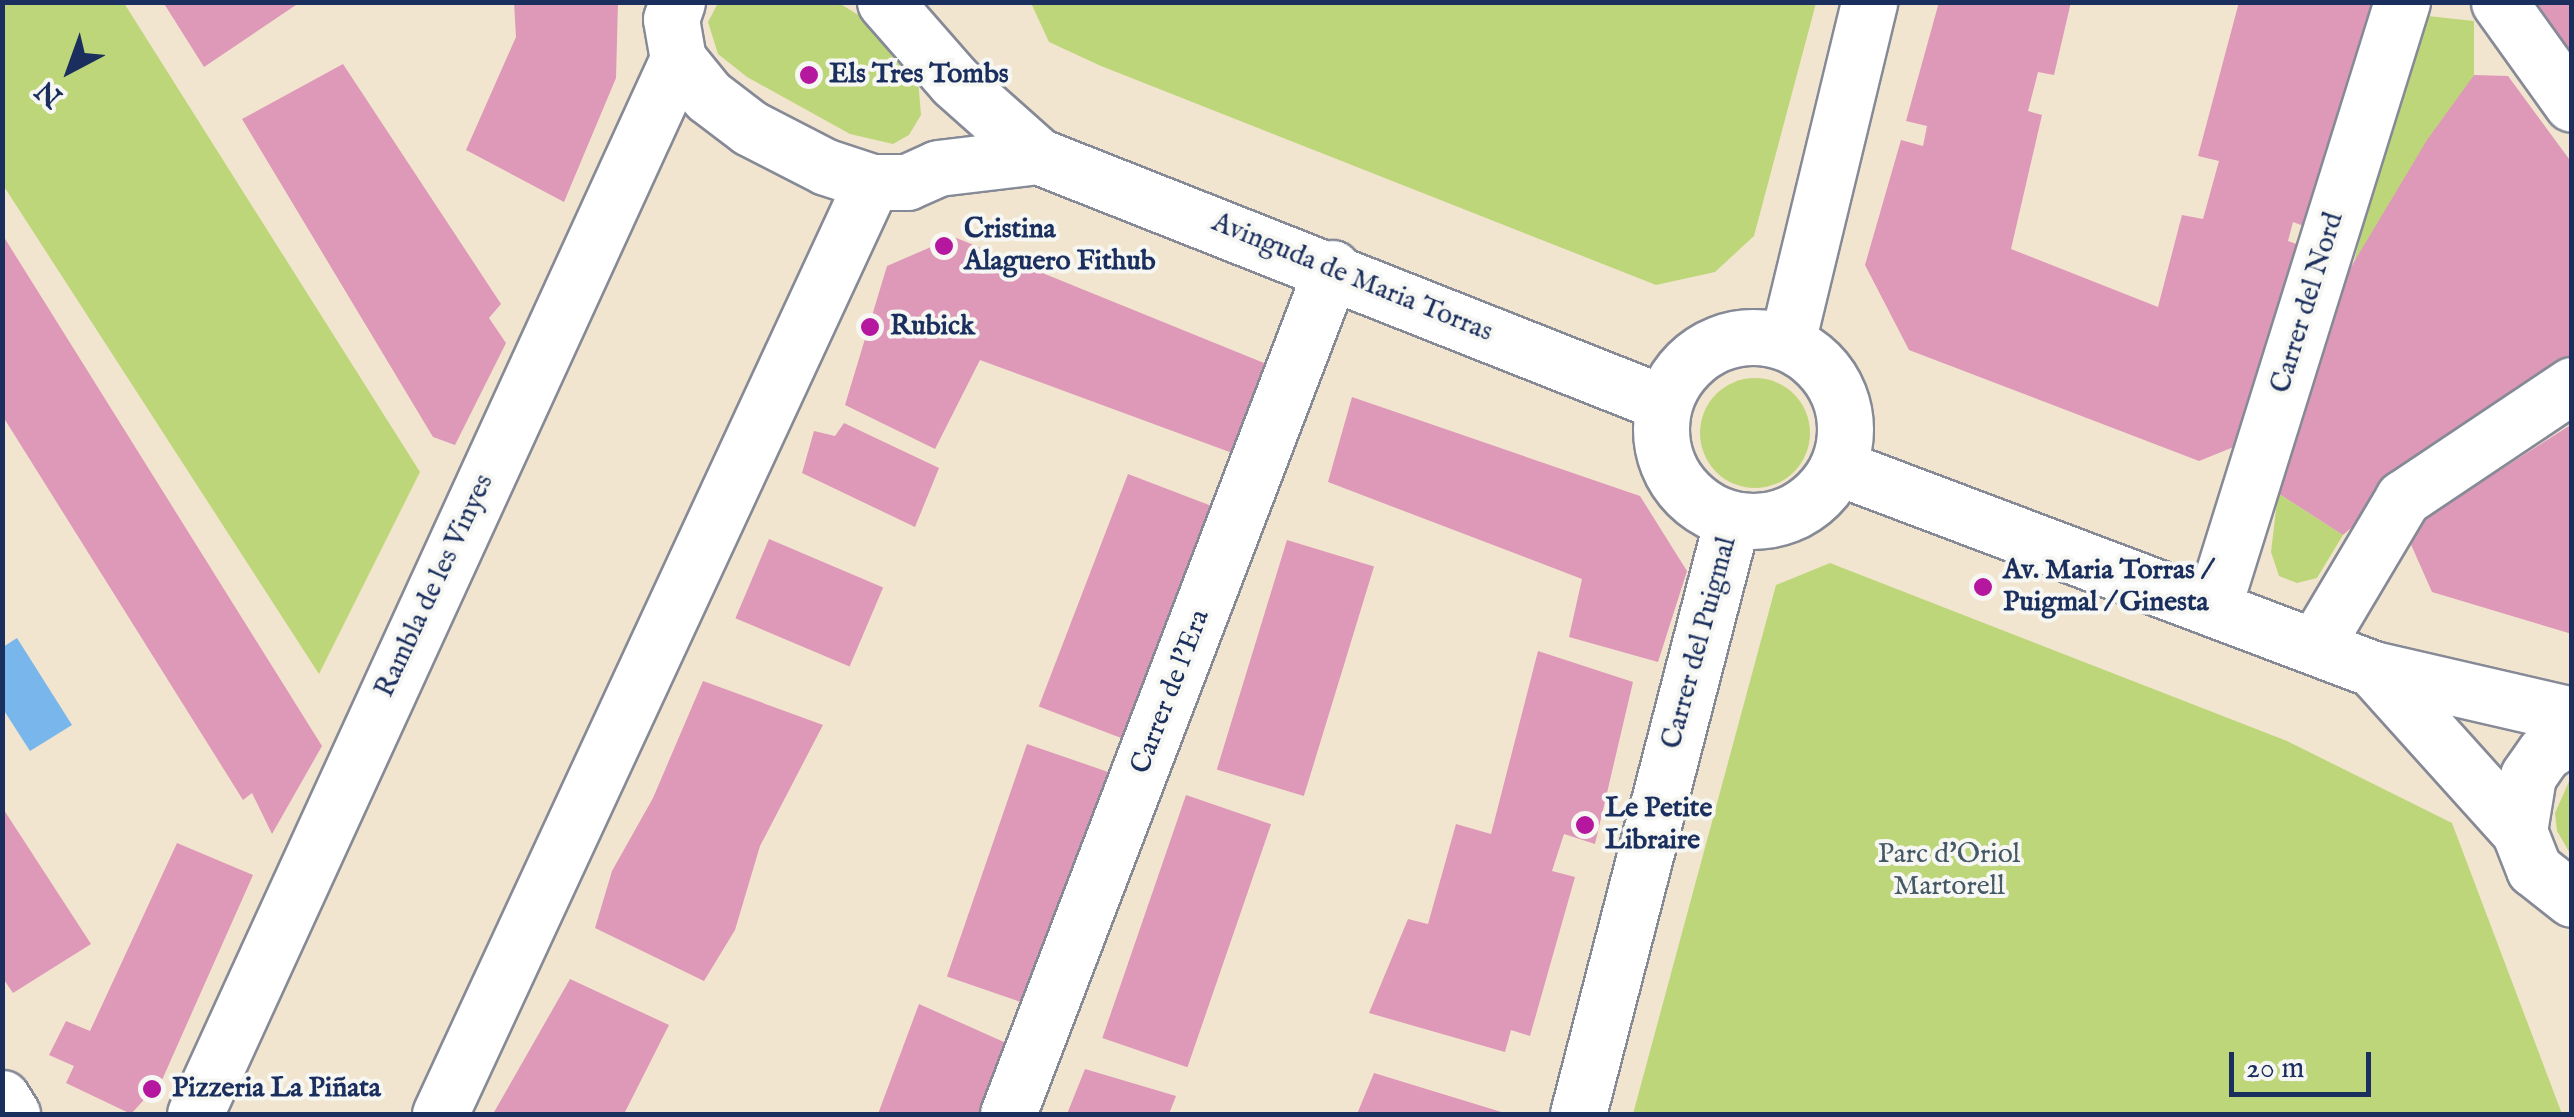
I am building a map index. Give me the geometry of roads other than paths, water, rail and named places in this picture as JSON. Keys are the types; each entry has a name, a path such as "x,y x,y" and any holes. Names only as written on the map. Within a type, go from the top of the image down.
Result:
{"street":[{"path":"677,2 671,19 678,59 708,96 750,128 872,182 907,182 938,168 1038,156"},
{"path":"1786,342 1868,2"},
{"name":"Carrer del Nord","path":"2214,604 2402,2"},
{"path":"2499,2 2572,104"},
{"path":"911,12 955,82 1038,156"},
{"name":"Rambla de les Vinyes","path":"196,1114 678,59"},
{"path":"938,168 959,120 955,82"},
{"name":"Avinguda de Maria Torras","path":"1038,156 1332,268 1664,404"},
{"path":"440,1114 872,182"},
{"name":"Carrer de l'Era","path":"1008,1114 1332,268"},
{"path":"1753,336 1786,342 1822,366 1840,393 1847,433 1840,468 1794,514 1763,523 1732,520 1692,500 1672,475 1660,436 1664,404 1684,366 1711,346 1753,336"},
{"path":"2318,643 2403,498 2572,386"},
{"path":"1840,468 2318,643 2373,668 2572,715"},
{"name":"Carrer del Puigmal","path":"1578,1114 1732,520"},
{"path":"2373,668 2519,831 2534,868 2572,899"},
{"path":"2519,831 2528,776 2544,753 2572,735"},
{"path":"2,1098 12,1114"}],"water":[{"path":"17,638 72,725 30,751 3,709 3,647"}],"place":[{"name":"Els Tres Tombs","path":"809,75"},
{"name":"Cristina Alaguero Fithub","path":"944,246"},
{"name":"Rubick","path":"870,327"},
{"name":"Av. Maria Torras / Puigmal / Ginesta","path":"1983,587"},
{"name":"Le Petite Libraire","path":"1585,825"},
{"name":"Pizzeria La Piñata","path":"152,1089"}],"park label":[{"name":"Parc d'Oriol Martorell","path":"1949,871"}]}
